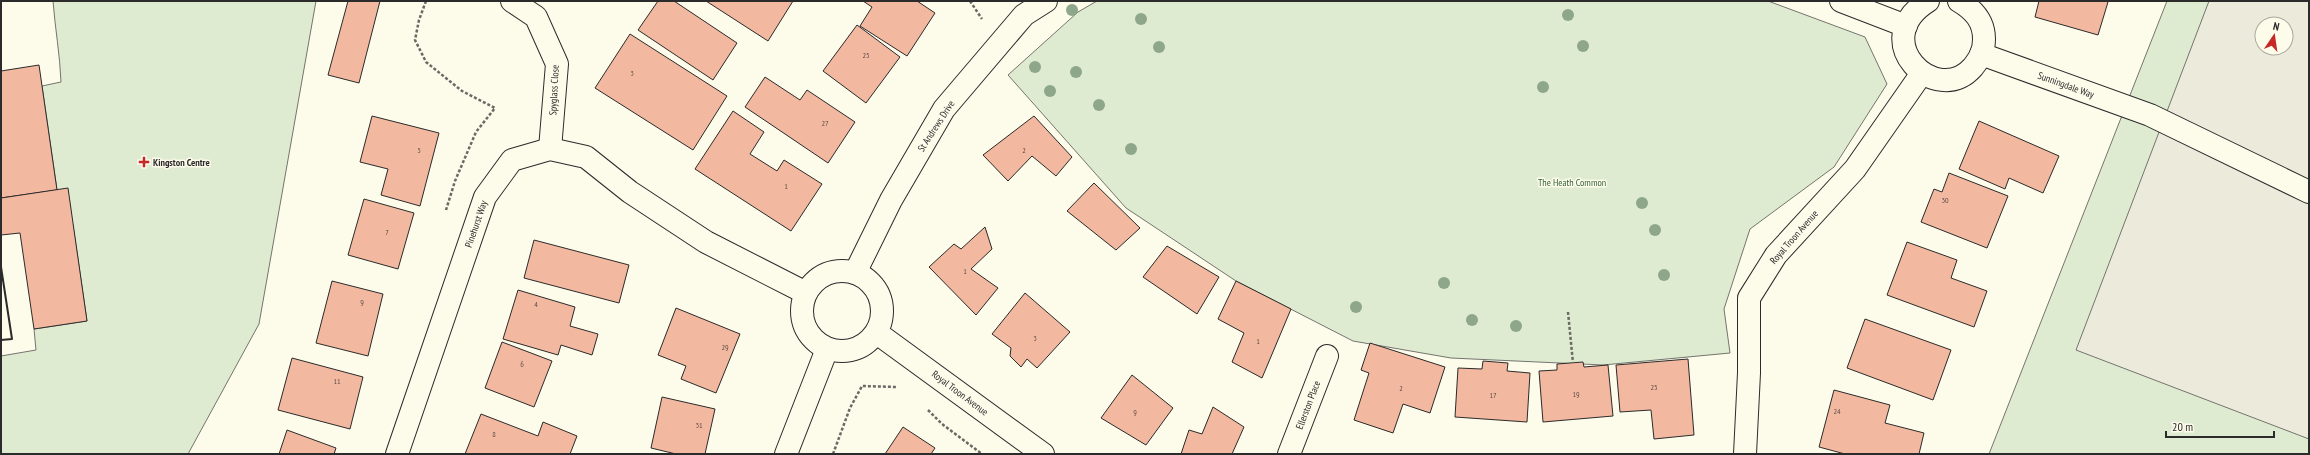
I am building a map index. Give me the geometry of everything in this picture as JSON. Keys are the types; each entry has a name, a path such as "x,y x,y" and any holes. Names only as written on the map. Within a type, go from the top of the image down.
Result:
{"street":[{"name":"Spyglass Close","path":"512,1 536,18 557,64 550,149"},
{"name":"St Andrews Drive","path":"855,273 891,200 944,109 1018,8 1046,1"},
{"path":"1842,1 1906,26"},
{"path":"1928,1 1914,12 1906,26 1904,47 1908,58 1922,73 1943,79 1957,77 1969,71 1981,54 1984,31 1979,17 1969,7 1959,1"},
{"name":"Sunningdale Way","path":"1981,54 2150,115 2309,192"},
{"name":"Royal Troon Avenue","path":"1744,454 1749,373 1750,298 1776,255 1855,169 1922,73"},
{"name":"Pinehurst Way","path":"397,454 485,197 512,160 550,149 586,157 630,192 706,242 806,293"},
{"path":"840,270 855,273 868,279 877,290 882,303 883,317 877,333 868,343 855,350 841,351 827,349 815,341 806,329 802,316 806,293 814,282 826,274 840,270"},
{"name":"Royal Troon Avenue","path":"877,333 1043,454"},
{"path":"786,454 827,349"},
{"name":"Ellerston Place","path":"1289,454 1328,356"}],"path":[{"path":"426,1 419,20 415,40 426,62 462,91 495,108 476,132 455,181 444,216"},
{"path":"1568,312 1573,363"},
{"path":"833,454 850,408 862,386 897,387 903,391"},
{"path":"926,408 942,424 982,454"}],"green space":[{"name":"Kingston Centre","path":"53,1 316,1 259,324 188,454 1,454 1,356 36,350 34,329 87,321 73,225 57,190 42,86 61,82"},
{"name":"The Heath Common","path":"1097,1 1768,1 1865,37 1887,84 1834,167 1750,229 1724,309 1730,353 1603,365 1451,358 1353,341 1236,281 1126,208 1008,75 1078,12"},
{"path":"2167,1 2309,1 2309,454 1989,454"}],"shaded area":[{"path":"2209,1 2309,1 2309,439 2076,350"}],"building":[{"path":"348,1 380,1 359,83 328,75"},
{"path":"658,1 674,1 737,43 713,80 638,30"},
{"path":"706,1 793,1 768,41"},
{"path":"863,1 917,1 935,13 907,56 860,26 872,7"},
{"path":"2039,1 2108,2 2098,35 2035,17"},
{"path":"857,25 900,57 866,103 823,71"},
{"path":"630,34 727,96 693,150 595,88"},
{"path":"39,65 57,190 1,198 1,71"},
{"path":"765,77 800,100 807,90 855,122 828,163 745,107"},
{"path":"733,111 764,132 750,154 777,171 784,160 822,184 791,231 695,169"},
{"path":"372,116 439,133 420,206 381,195 388,169 360,162"},
{"path":"1034,116 1072,157 1056,176 1032,156 1008,181 983,155"},
{"path":"1979,121 2059,156 2043,193 2009,178 2005,189 1959,169"},
{"path":"1949,173 2008,196 1987,248 1921,222 1934,189 1942,192"},
{"path":"1094,183 1140,228 1116,250 1067,211"},
{"path":"68,188 87,321 34,329 20,233 1,235 1,198"},
{"path":"364,199 414,213 398,269 348,255"},
{"path":"985,227 992,249 971,269 998,288 976,315 929,267 954,244 961,249"},
{"path":"534,240 629,265 619,303 524,278"},
{"path":"1907,242 1957,260 1951,278 1987,291 1974,327 1887,295"},
{"path":"1167,246 1219,277 1197,314 1143,277"},
{"path":"332,281 383,294 368,356 316,343"},
{"path":"1236,281 1291,309 1262,378 1232,362 1244,333 1218,319"},
{"path":"518,290 575,307 570,326 598,334 592,355 561,345 558,355 503,339"},
{"path":"1025,293 1070,332 1037,368 1027,359 1021,367 1010,356 1011,348 992,334"},
{"path":"676,308 740,334 716,393 681,379 686,366 658,355"},
{"path":"1865,319 1951,350 1933,400 1847,368"},
{"path":"502,342 552,361 534,407 485,388"},
{"path":"1370,343 1445,367 1430,413 1403,404 1393,433 1354,420 1369,373 1361,370"},
{"path":"292,358 363,377 350,429 278,410"},
{"path":"1688,359 1694,435 1654,439 1651,410 1620,412 1616,365"},
{"path":"1483,361 1508,363 1507,371 1530,373 1527,422 1455,417 1458,368 1482,369"},
{"path":"1583,362 1584,367 1608,365 1613,416 1543,422 1539,371 1557,370 1557,364"},
{"path":"1132,375 1173,408 1146,445 1101,418"},
{"path":"1834,390 1890,405 1885,423 1924,433 1919,454 1845,454 1819,447"},
{"path":"662,397 715,409 705,454 676,454 651,448"},
{"path":"1213,407 1244,427 1232,454 1181,454 1189,430 1202,434"},
{"path":"481,414 538,436 543,422 577,436 570,454 465,454"},
{"path":"903,427 935,448 931,454 885,454"},
{"path":"287,430 336,448 334,454 279,454"}],"wall":[{"path":"1,267 12,339 1,340"}],"place":[{"name":"Kingston Centre","path":"144,162"}]}
